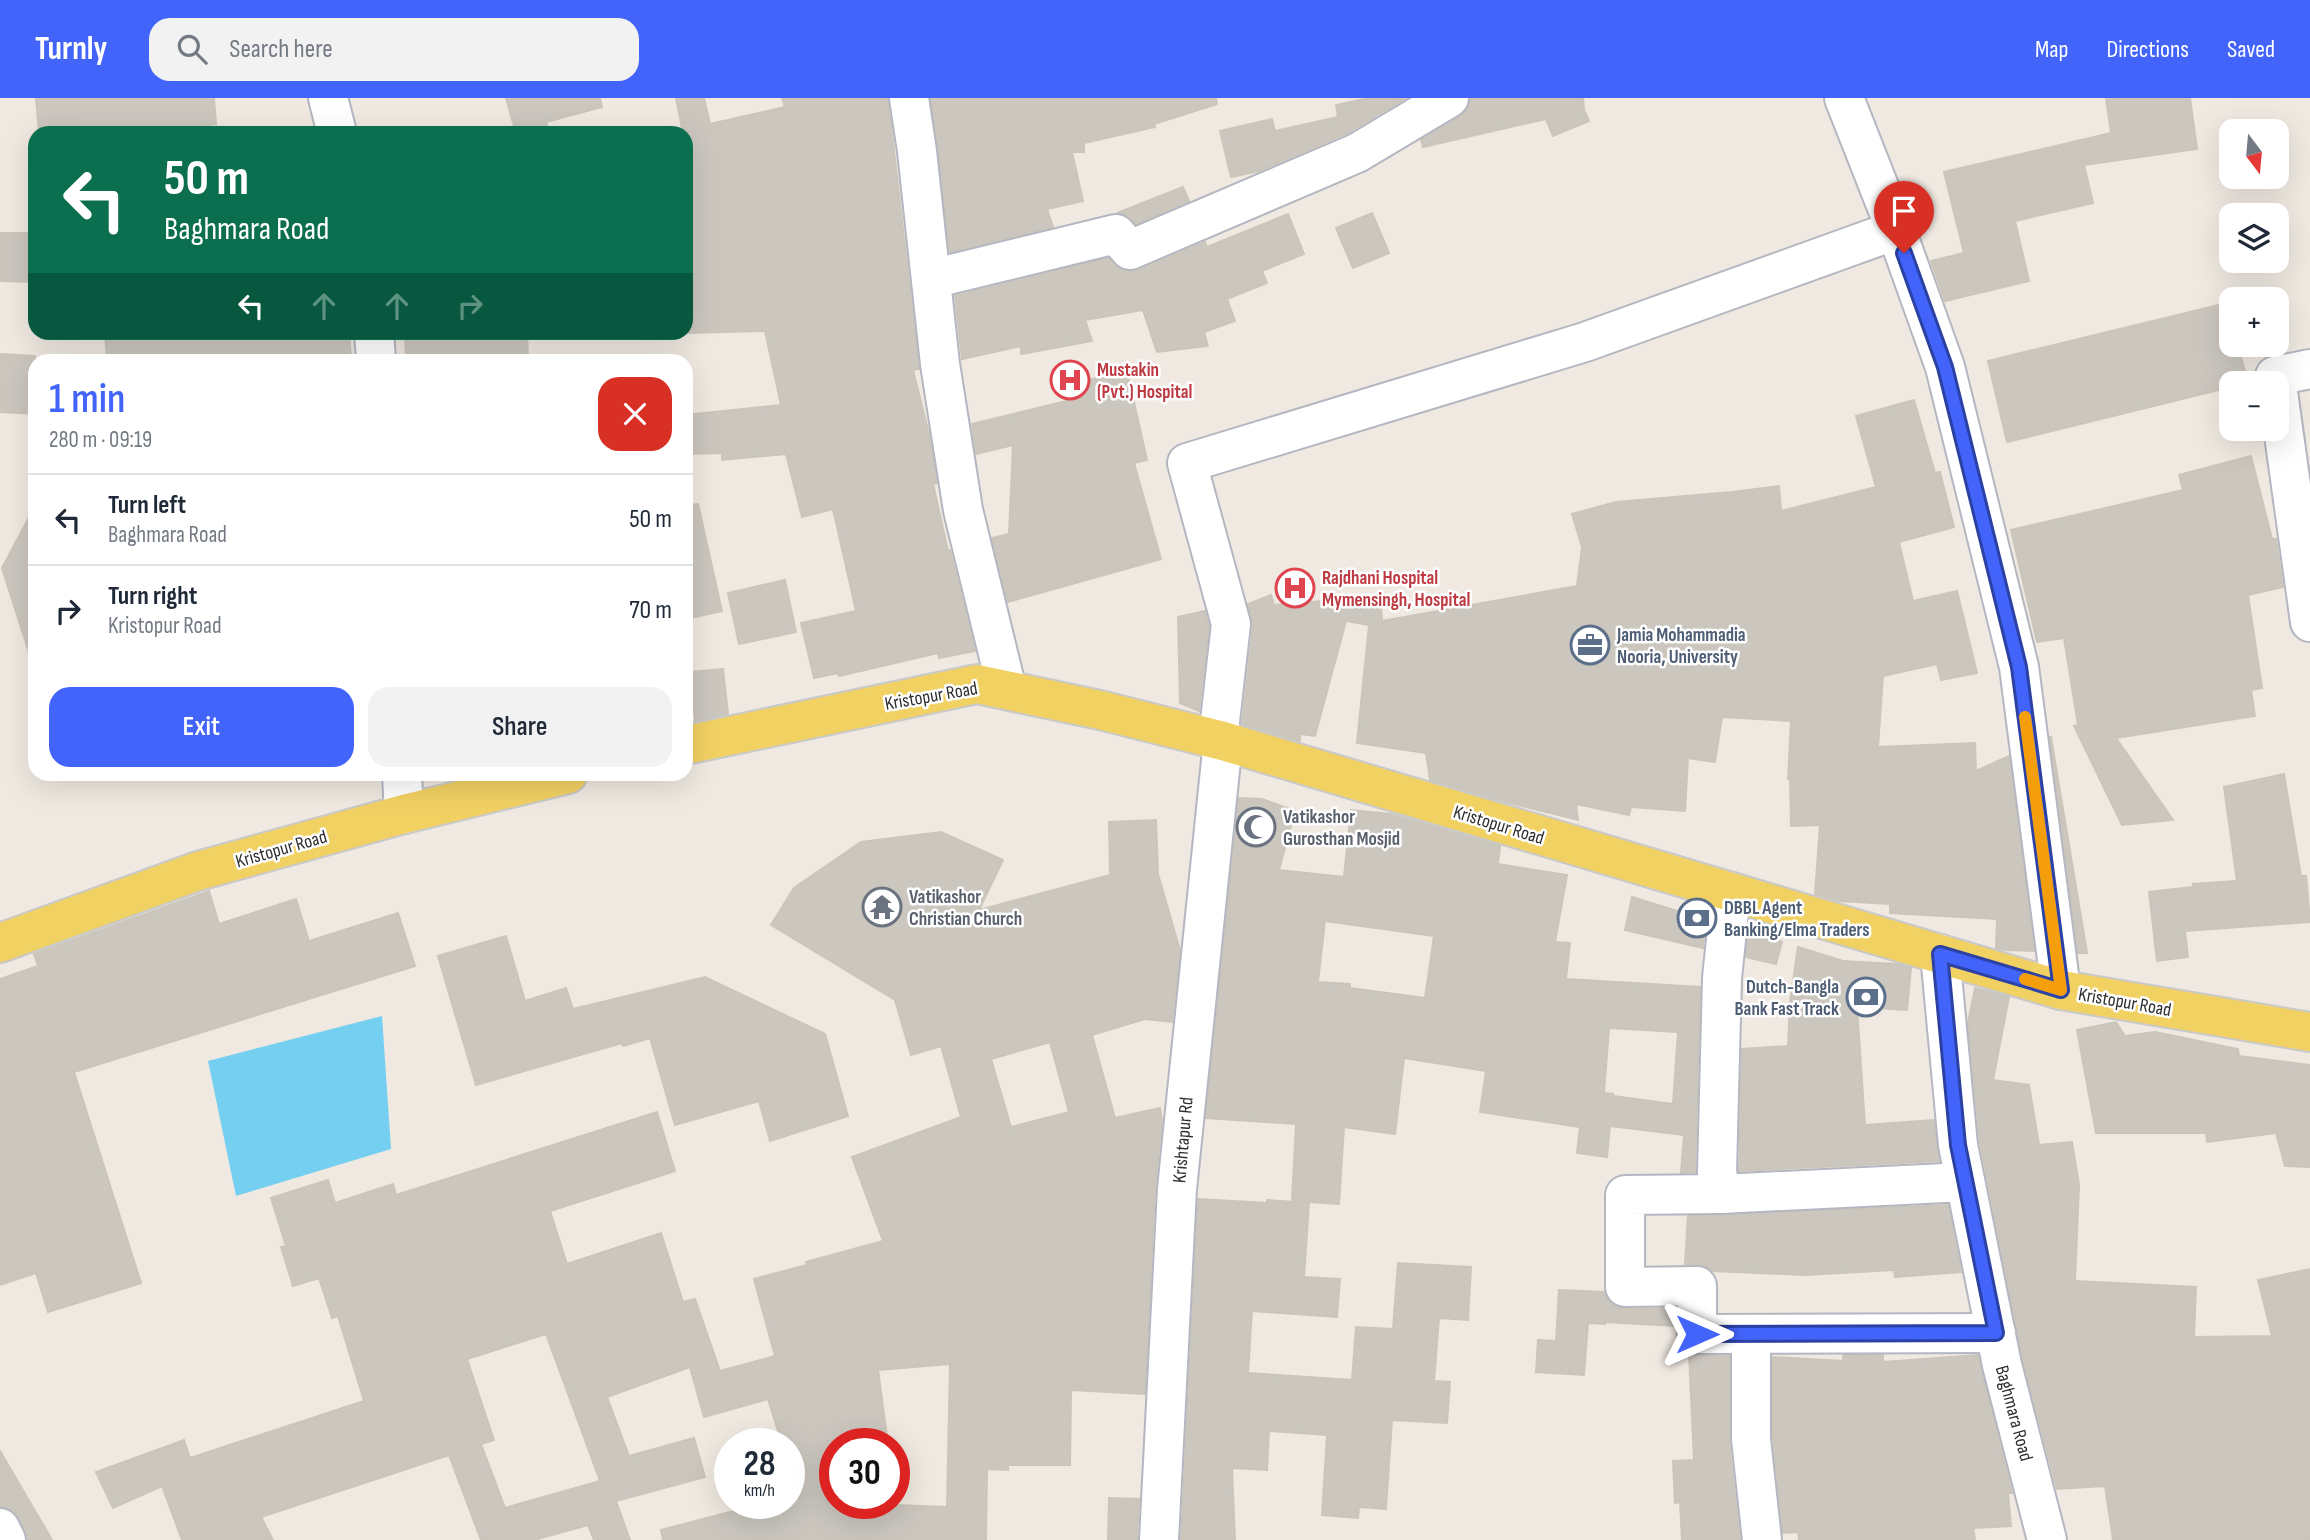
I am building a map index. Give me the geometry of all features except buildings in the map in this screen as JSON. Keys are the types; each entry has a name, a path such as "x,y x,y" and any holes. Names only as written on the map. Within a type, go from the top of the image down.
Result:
{"main road":[{"name":"Kristopur Road","path":"693,744 977,684 1100,710 1220,740 2061,990 2310,1032"},
{"name":"Kristopur Road","path":"0,943 198,871 404,814 540,781"}],"street":[{"path":"328,98 335,126"},
{"path":"909,98 940,364 963,510 1007,690"},
{"path":"931,279 1116,234 1130,250 1357,153 1449,98"},
{"path":"1844,98 1896,230 1945,367 2019,667 2061,990"},
{"name":"Krishtapur Rd","path":"1159,1540 1177,1189 1231,624 1187,463 1585,342 1896,230"},
{"path":"2289,373 2310,369"},
{"path":"2285,441 2309,610"},
{"path":"402,781 404,814"},
{"path":"1721,1194 1717,1172 1722,978 1731,892"},
{"name":"Baghmara Road","path":"1940,954 1958,1145 1996,1333 2047,1540"},
{"path":"1965,1182 1721,1194 1625,1195 1625,1286 1697,1286 1697,1334 1996,1333"},
{"path":"1751,1334 1751,1439 1762,1540"},
{"path":"0,1528 6,1540"}],"water":[{"path":"382,1016 391,1149 236,1196 208,1061"}],"slow traffic":[{"path":"2025,717 2061,990 2025,979"}],"place":[{"name":"Mustakin (Pvt.) Hospital","path":"1070,380"},
{"name":"Rajdhani Hospital Mymensingh, Hospital","path":"1295,588"},
{"name":"Jamia Mohammadia Nooria, University","path":"1590,645"},
{"name":"Vatikashor Gurosthan Mosjid","path":"1256,827"},
{"name":"Vatikashor Christian Church","path":"882,907"},
{"name":"DBBL Agent Banking/Elma Traders","path":"1697,918"},
{"name":"Dutch-Bangla Bank Fast Track","path":"1866,997"}],"route":[{"path":"1697,1334 1996,1333 1958,1145 1940,954 2061,990 2019,667 1945,367 1904,253"}]}
